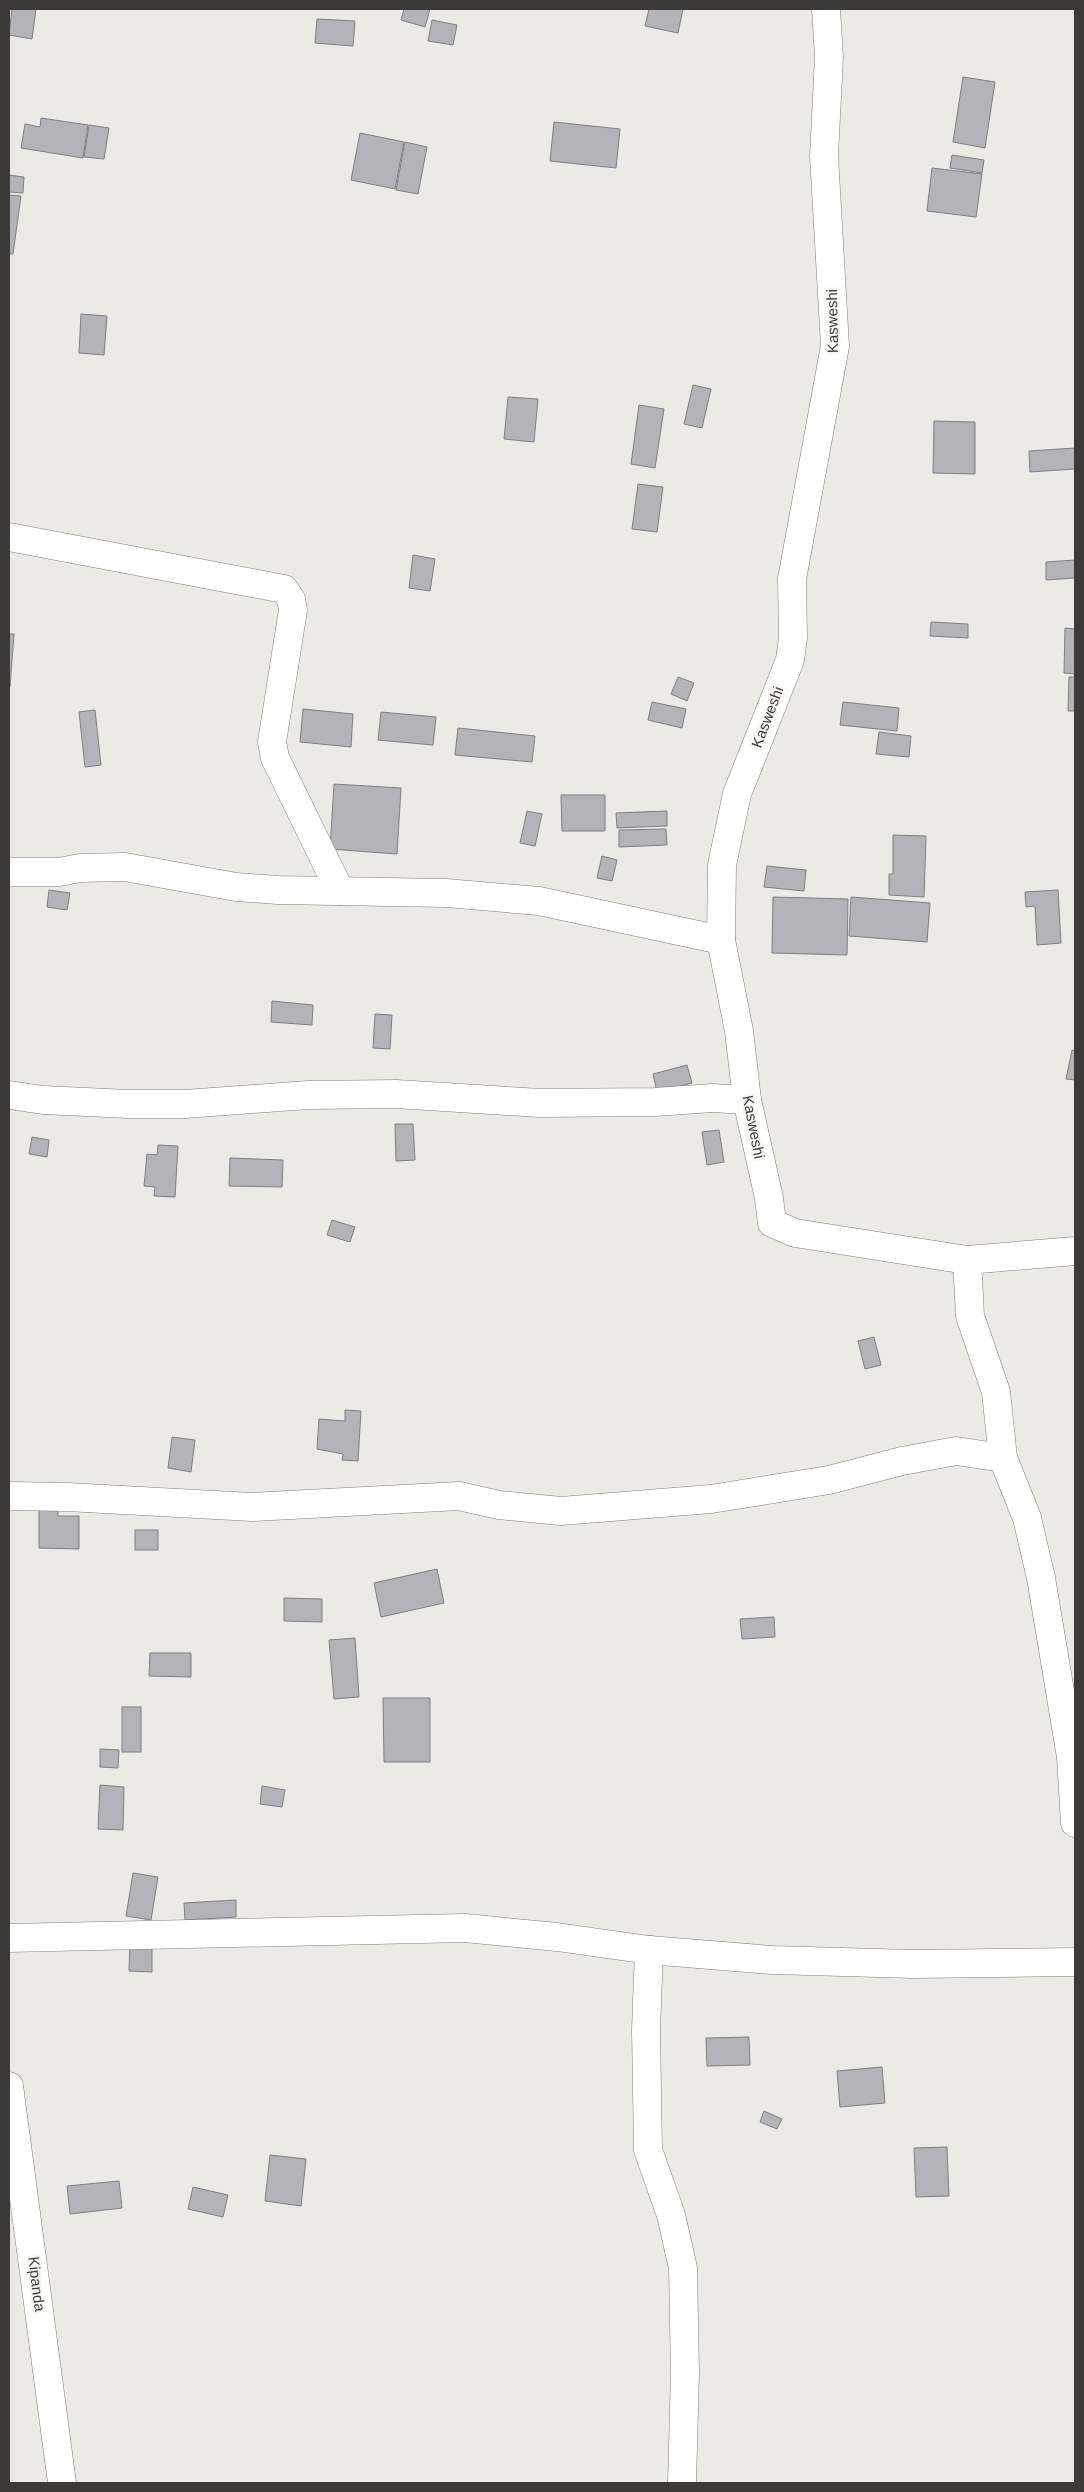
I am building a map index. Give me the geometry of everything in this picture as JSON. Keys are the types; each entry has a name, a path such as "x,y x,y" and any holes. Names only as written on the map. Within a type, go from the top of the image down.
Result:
{"street":[{"name":"Kasweshi","path":"826,9 829,57 824,156 835,346 792,579 793,638 790,660 737,794 728,830 722,865 721,940 739,1031 747,1100 769,1198 772,1223 784,1226 795,1233 967,1260"},
{"path":"9,537 284,589 291,599 293,610 272,742 275,758 340,891"},
{"path":"9,872 59,872 80,868 126,867 236,886 310,892 446,893 539,900 721,940"},
{"path":"9,1095 43,1100 129,1104 185,1104 308,1095 396,1094 540,1103 655,1102 712,1098 747,1100"},
{"path":"1075,1251 967,1260 970,1316 996,1392 1003,1458 1027,1518 1041,1578 1071,1757 1075,1824"},
{"path":"9,1496 252,1506 358,1503 459,1496 499,1505 561,1511 711,1499 829,1480 902,1461 956,1451 1003,1458"},
{"path":"9,1938 465,1928 557,1937 649,1950 772,1960 875,1963 1075,1962"},
{"path":"649,1950 646,2030 648,2150 671,2215 683,2268 685,2373 682,2483"},
{"name":"Kipanda","path":"9,2086 62,2483"}],"building":[{"path":"12,9 36,9 32,39 9,35"},
{"path":"404,9 430,9 425,27 401,20"},
{"path":"649,9 683,9 678,33 645,26"},
{"path":"317,19 355,21 353,46 315,43"},
{"path":"432,20 457,25 453,45 428,41"},
{"path":"963,77 995,82 985,148 953,142"},
{"path":"41,118 88,125 83,158 21,148 25,124 40,127"},
{"path":"554,122 620,129 616,168 550,161"},
{"path":"89,125 109,128 104,159 84,157"},
{"path":"360,133 404,142 395,189 351,180"},
{"path":"405,142 427,147 418,194 396,190"},
{"path":"952,155 984,160 982,173 950,168"},
{"path":"932,168 982,174 976,217 927,211"},
{"path":"9,175 24,177 23,193 9,192"},
{"path":"9,195 21,196 13,254 9,254"},
{"path":"81,314 107,316 104,355 79,353"},
{"path":"693,385 711,389 702,428 684,424"},
{"path":"508,397 538,399 534,442 504,439"},
{"path":"639,405 664,409 655,468 631,464"},
{"path":"934,421 975,422 975,474 933,473"},
{"path":"1075,448 1075,469 1030,472 1029,451"},
{"path":"638,484 663,487 657,532 632,529"},
{"path":"413,555 435,559 430,591 409,588"},
{"path":"1075,560 1075,578 1046,580 1046,562"},
{"path":"931,622 968,624 968,638 930,636"},
{"path":"1065,628 1075,629 1075,674 1064,673"},
{"path":"9,634 14,634 10,687 9,687"},
{"path":"678,677 694,683 687,701 671,694"},
{"path":"1069,677 1075,677 1075,711 1068,711"},
{"path":"652,702 686,709 682,728 648,720"},
{"path":"843,702 899,708 897,731 840,725"},
{"path":"303,709 353,714 351,747 300,742"},
{"path":"95,710 101,765 85,767 79,712"},
{"path":"381,712 436,717 433,745 378,740"},
{"path":"458,728 535,736 532,762 455,755"},
{"path":"879,732 911,736 909,757 876,754"},
{"path":"334,784 401,788 397,854 330,849"},
{"path":"561,795 605,795 605,831 562,831"},
{"path":"527,811 542,814 535,846 520,843"},
{"path":"667,811 667,826 617,828 616,813"},
{"path":"666,829 667,845 619,847 619,830"},
{"path":"893,835 926,836 924,897 889,895 889,874 893,874"},
{"path":"602,856 617,860 612,881 597,878"},
{"path":"767,866 806,870 804,891 764,887"},
{"path":"49,890 70,893 67,910 47,907"},
{"path":"1058,890 1061,943 1037,945 1035,906 1026,907 1025,892"},
{"path":"773,897 848,899 847,955 772,953"},
{"path":"851,897 930,903 927,942 849,936"},
{"path":"272,1001 313,1005 312,1025 271,1022"},
{"path":"375,1014 392,1015 390,1049 373,1048"},
{"path":"1072,1050 1075,1051 1075,1080 1066,1079"},
{"path":"687,1065 692,1083 657,1092 653,1074"},
{"path":"395,1124 413,1124 415,1160 396,1161"},
{"path":"719,1130 724,1162 707,1165 702,1132"},
{"path":"32,1137 49,1140 47,1157 29,1154"},
{"path":"158,1145 178,1146 175,1197 154,1196 155,1187 144,1186 147,1154 157,1155"},
{"path":"230,1158 283,1160 282,1187 229,1186"},
{"path":"332,1220 355,1227 350,1242 327,1235"},
{"path":"874,1337 881,1365 865,1369 858,1341"},
{"path":"345,1410 361,1411 358,1461 342,1460 343,1454 317,1449 319,1419 345,1421"},
{"path":"172,1437 195,1440 191,1472 168,1468"},
{"path":"39,1508 58,1508 58,1516 79,1516 79,1549 39,1548"},
{"path":"135,1530 158,1530 158,1550 135,1550"},
{"path":"437,1569 444,1603 381,1617 374,1583"},
{"path":"284,1598 322,1599 322,1622 284,1621"},
{"path":"774,1617 775,1637 742,1639 740,1619"},
{"path":"355,1638 359,1697 334,1699 329,1640"},
{"path":"150,1653 191,1653 191,1677 149,1676"},
{"path":"383,1698 430,1698 430,1762 384,1762"},
{"path":"122,1707 141,1707 141,1752 122,1752"},
{"path":"100,1749 119,1750 118,1768 100,1767"},
{"path":"100,1785 124,1787 123,1830 98,1829"},
{"path":"262,1786 285,1790 282,1807 260,1804"},
{"path":"133,1873 158,1877 151,1920 126,1916"},
{"path":"236,1900 236,1917 185,1920 184,1903"},
{"path":"130,1941 152,1942 152,1972 129,1971"},
{"path":"749,2037 750,2065 707,2066 706,2038"},
{"path":"882,2067 885,2103 840,2107 837,2071"},
{"path":"764,2111 782,2119 777,2129 760,2122"},
{"path":"947,2147 949,2196 916,2197 914,2148"},
{"path":"270,2155 306,2159 301,2206 265,2201"},
{"path":"119,2181 122,2208 70,2214 67,2186"},
{"path":"193,2187 228,2195 223,2217 188,2209"}]}
